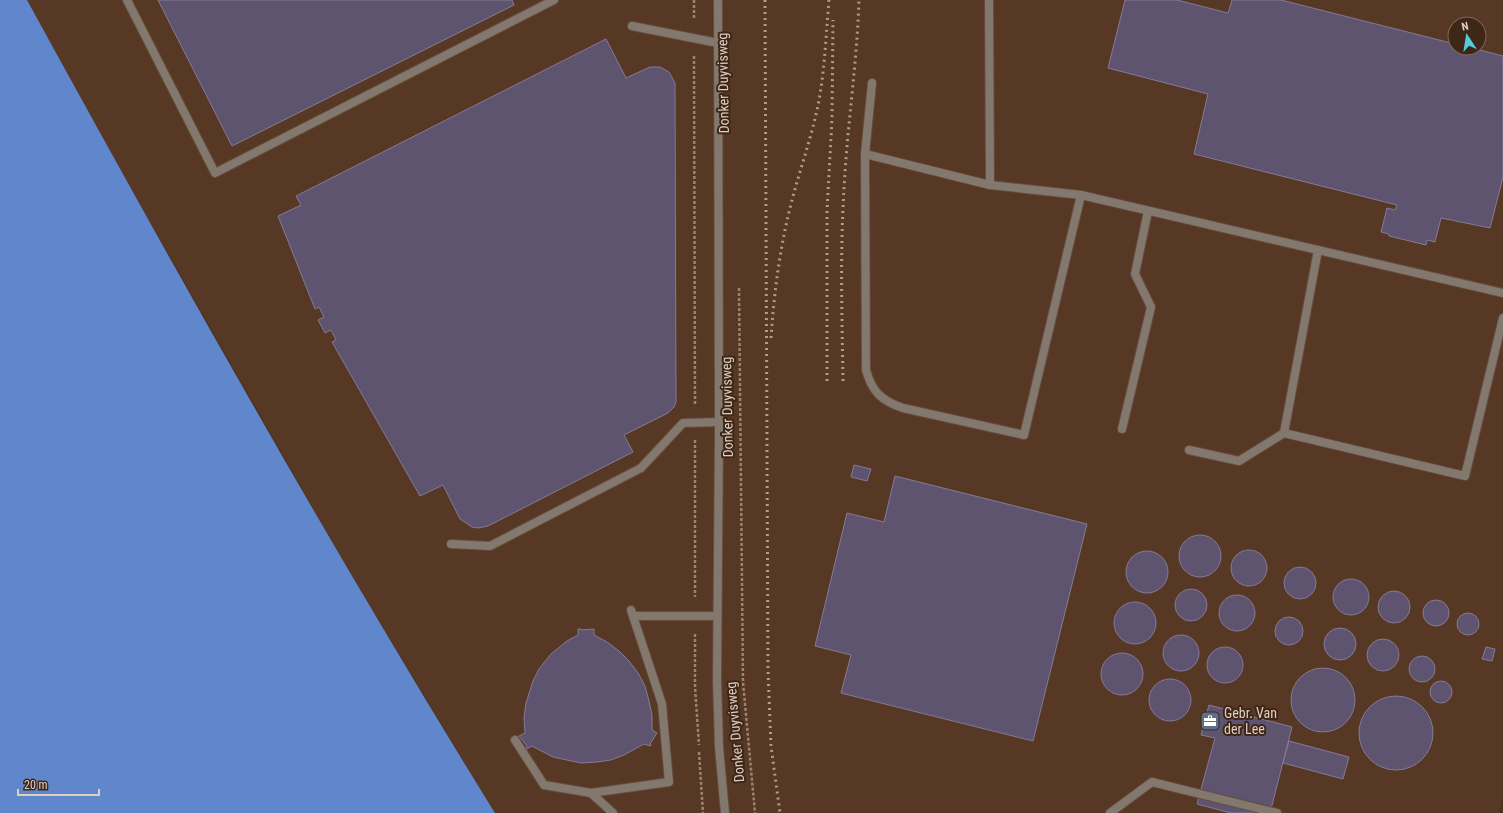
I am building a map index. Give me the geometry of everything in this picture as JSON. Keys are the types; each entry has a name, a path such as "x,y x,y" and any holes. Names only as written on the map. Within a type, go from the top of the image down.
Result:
{"street":[{"path":"127,0 215,173 554,0"},
{"name":"Donker Duyvisweg","path":"718,0 719,422 717,680 719,747 724,813"},
{"path":"989,0 990,185"},
{"path":"632,26 718,43"},
{"path":"872,83 865,154 865,359 869,381 882,398 892,404 903,408 1024,435 1081,195"},
{"path":"865,154 990,185 1081,195 1503,293"},
{"path":"1122,429 1151,307 1135,274 1148,211"},
{"path":"1284,433 1318,250"},
{"path":"1190,450 1238,461 1284,433 1465,476 1503,318"},
{"path":"451,544 490,546 641,468 683,423 719,422"},
{"path":"516,740 544,785 591,793 669,782 662,704 632,613 717,616"},
{"path":"1110,813 1152,782 1277,813"},
{"path":"591,793 612,813"}],"path":[{"name":"Donker Duyvisweg","path":"739,287 743,682 755,813"}],"shaded area":[{"path":"27,0 1503,0 1503,795 1499,813 495,813 356,583 97,129"}],"water":[{"path":"0,0 27,0 140,205 314,512 495,813 0,813"}],"building":[{"path":"158,0 512,0 514,5 232,146"},
{"path":"1125,0 1177,0 1228,13 1232,0 1281,0 1447,42 1447,56 1487,56 1487,52 1503,56 1503,177 1490,228 1441,218 1435,242 1427,240 1426,245 1389,236 1389,234 1381,232 1387,208 1395,210 1397,205 1194,154 1208,94 1108,68"},
{"path":"606,39 626,78 650,67 660,67 669,72 675,83 676,402 674,407 668,413 624,435 633,452 488,526 478,528 472,527 460,519 443,485 420,496 332,342 336,340 331,330 325,333 318,320 324,317 319,307 315,309 278,216 301,205 296,196"},
{"path":"854,465 871,469 867,481 851,477"},
{"path":"895,476 1087,524 1033,741 841,693 851,655 815,646 847,513 884,522"},
{"path":"1196,535 1204,535 1212,538 1218,544 1221,556 1218,568 1212,574 1204,577 1196,577 1188,574 1182,568 1179,560 1179,552 1182,544 1188,538"},
{"path":"1253,550 1262,555 1266,561 1266,575 1262,581 1253,586 1245,586 1236,581 1232,575 1231,564 1236,555 1242,551"},
{"path":"1143,551 1151,551 1159,554 1165,560 1168,572 1165,584 1159,590 1151,593 1143,593 1135,590 1129,584 1126,576 1126,568 1129,560 1135,554"},
{"path":"1303,567 1309,569 1314,574 1316,583 1314,592 1309,597 1297,599 1291,597 1286,592 1284,580 1286,574 1291,569"},
{"path":"1355,579 1364,584 1368,590 1368,604 1364,610 1355,615 1347,615 1338,610 1334,604 1333,593 1338,584 1344,580"},
{"path":"1188,589 1194,589 1204,596 1207,605 1206,611 1200,618 1194,621 1188,621 1178,614 1175,608 1175,602 1182,592"},
{"path":"1391,591 1397,591 1407,598 1410,607 1409,613 1403,620 1397,623 1391,623 1381,616 1378,610 1378,604 1385,594"},
{"path":"1241,595 1250,600 1254,606 1254,620 1250,626 1241,631 1233,631 1224,626 1220,620 1219,609 1224,600 1230,596"},
{"path":"1436,600 1445,604 1449,613 1445,622 1436,626 1427,622 1423,613 1427,604"},
{"path":"1131,602 1139,602 1147,605 1153,611 1156,623 1153,635 1147,641 1139,644 1131,644 1123,641 1117,635 1114,627 1114,619 1117,611 1123,605"},
{"path":"1468,613 1476,616 1479,624 1476,632 1468,635 1460,632 1457,624 1460,616"},
{"path":"1289,617 1295,618 1299,621 1302,625 1302,637 1299,641 1295,644 1289,645 1283,644 1279,641 1276,637 1275,631 1276,625 1279,621 1283,618"},
{"path":"1337,628 1343,628 1352,632 1356,644 1352,656 1343,660 1337,660 1328,656 1324,647 1324,641 1328,632"},
{"path":"578,629 594,629 594,635 619,651 638,673 645,686 649,701 652,715 652,730 657,733 650,746 644,744 611,760 581,763 553,757 532,746 527,749 527,746 519,736 525,733 524,718 526,703 533,681 539,669 551,654 567,641 578,635"},
{"path":"1185,635 1194,640 1198,646 1198,660 1194,666 1185,671 1177,671 1168,666 1164,660 1163,649 1168,640 1174,636"},
{"path":"1380,639 1386,639 1396,646 1399,655 1398,661 1392,668 1386,671 1380,671 1370,664 1367,658 1367,652 1374,642"},
{"path":"1229,647 1238,652 1242,658 1242,672 1238,678 1229,683 1221,683 1212,678 1208,672 1207,661 1212,652 1218,648"},
{"path":"1486,647 1495,649 1492,661 1482,659"},
{"path":"1118,653 1126,653 1134,656 1140,662 1143,674 1140,686 1134,692 1126,695 1118,695 1110,692 1104,686 1101,678 1101,670 1104,662 1110,656"},
{"path":"1422,656 1431,660 1435,669 1431,678 1422,682 1413,678 1409,669 1413,660"},
{"path":"1323,668 1335,670 1346,677 1353,688 1355,700 1353,712 1346,723 1335,730 1323,732 1311,730 1300,723 1293,712 1291,700 1293,688 1300,677 1311,670"},
{"path":"1166,679 1174,679 1182,682 1188,688 1191,700 1188,712 1182,718 1174,721 1166,721 1158,718 1152,712 1149,704 1149,696 1152,688 1158,682"},
{"path":"1441,681 1449,684 1452,692 1449,700 1441,703 1433,700 1430,692 1433,684"},
{"path":"1389,696 1403,696 1417,702 1427,712 1433,726 1431,747 1427,754 1417,764 1403,770 1389,770 1375,764 1365,754 1359,740 1359,726 1365,712 1375,702"},
{"path":"1209,705 1292,727 1270,813 1231,813 1197,804 1215,738 1201,735"},
{"path":"1289,741 1349,757 1343,779 1283,763"}],"railway":[{"path":"765,0 768,671 771,746 780,813"},
{"path":"771,338 777,275 785,228 813,128 819,100 824,63 829,0"},
{"path":"843,381 842,237 845,166 859,0"},
{"path":"827,381 827,211 832,119 833,20"}],"place":[{"name":"Gebr. Van der Lee","path":"1210,721"}]}
